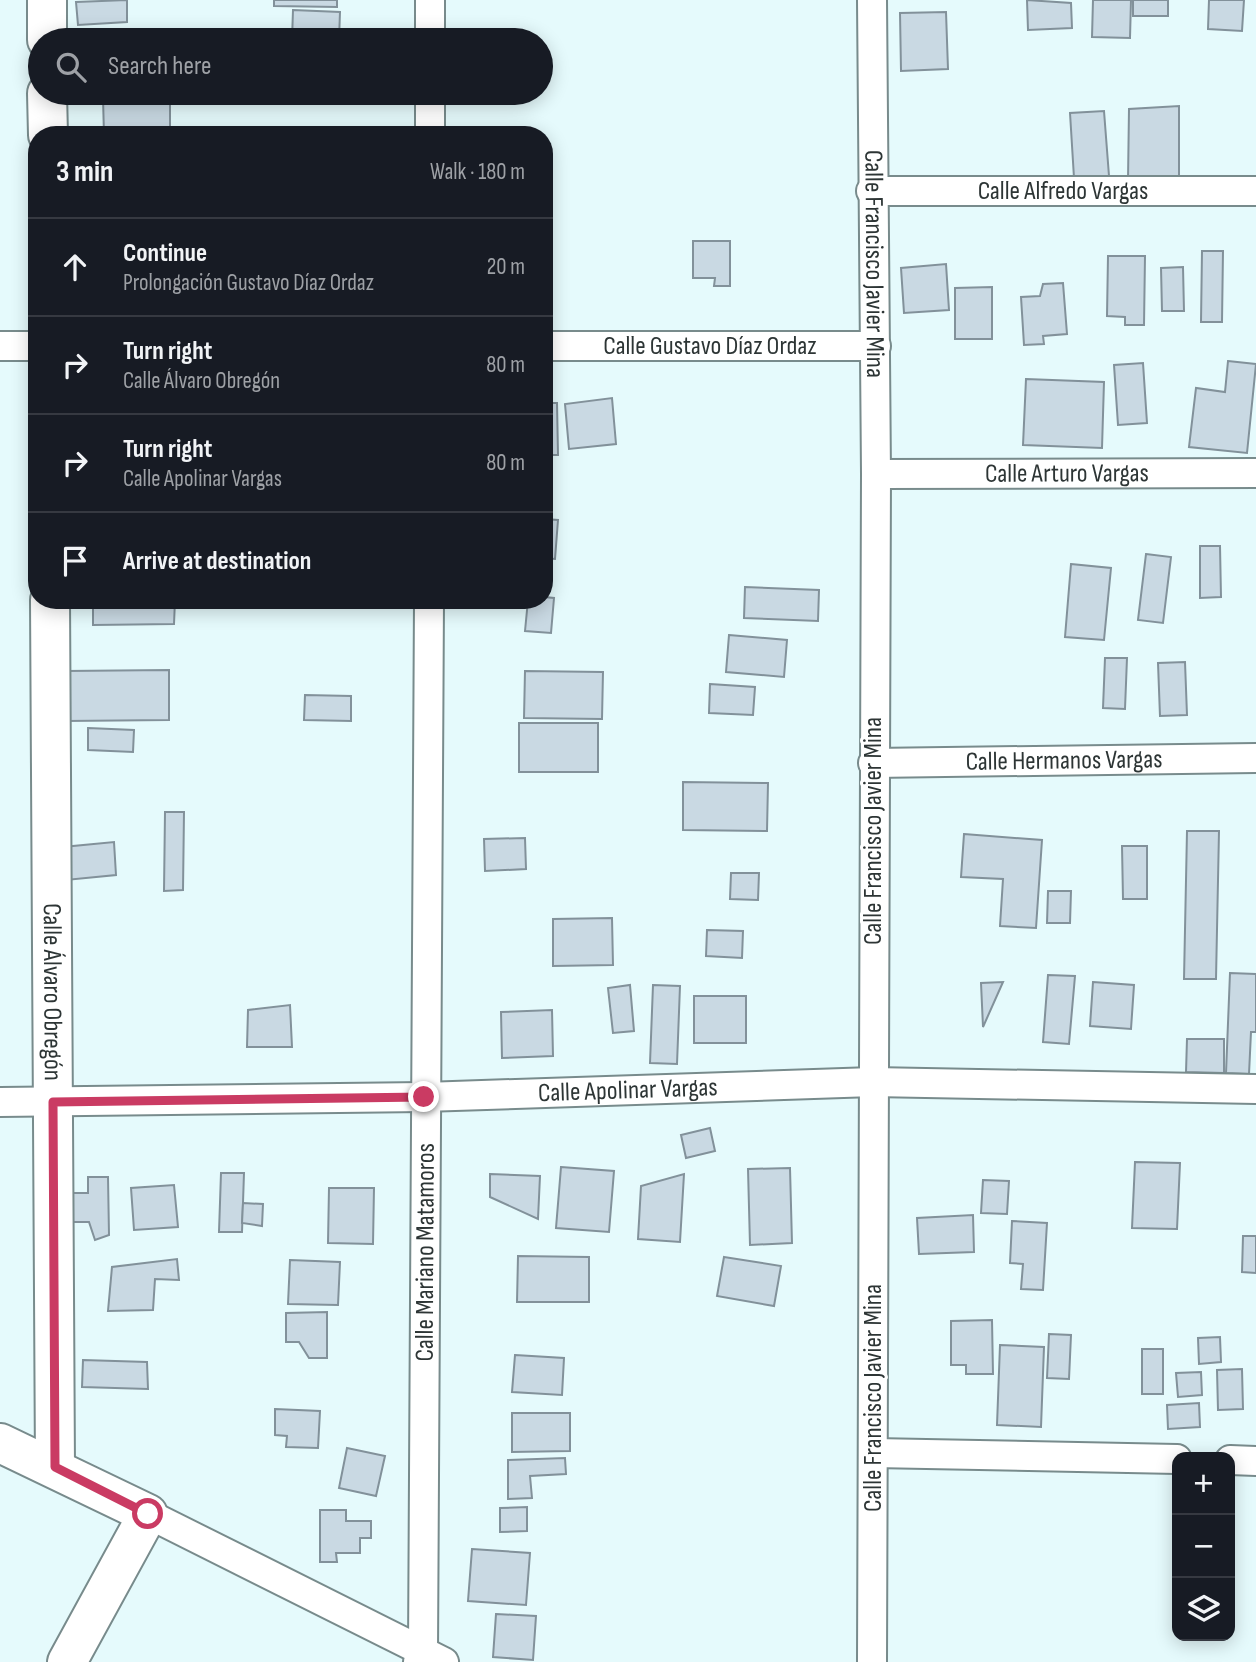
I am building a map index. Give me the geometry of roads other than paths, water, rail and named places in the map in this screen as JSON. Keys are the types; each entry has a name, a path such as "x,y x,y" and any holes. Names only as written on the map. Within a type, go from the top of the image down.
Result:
{"street":[{"path":"47,0 47,28"},
{"path":"430,0 430,28"},
{"name":"Calle Francisco Javier Mina","path":"872,0 872,191 876,346 872,1662"},
{"path":"47,105 48,126"},
{"path":"430,105 430,126"},
{"name":"Calle Alfredo Vargas","path":"872,191 1256,191"},
{"path":"0,346 28,346"},
{"name":"Calle Gustavo Díaz Ordaz","path":"553,346 876,346"},
{"name":"Calle Arturo Vargas","path":"876,474 1256,473"},
{"name":"Calle Álvaro Obregón","path":"50,609 55,1467"},
{"name":"Calle Mariano Matamoros","path":"428,1659 424,1097 429,609"},
{"name":"Calle Hermanos Vargas","path":"873,762 1256,758"},
{"name":"Calle Apolinar Vargas","path":"0,1102 424,1097 873,1082 1256,1089"},
{"path":"0,1443 55,1467 428,1659"},
{"path":"874,1453 1172,1459"},
{"path":"1235,1460 1256,1461"},
{"path":"67,1662 148,1514"}]}
